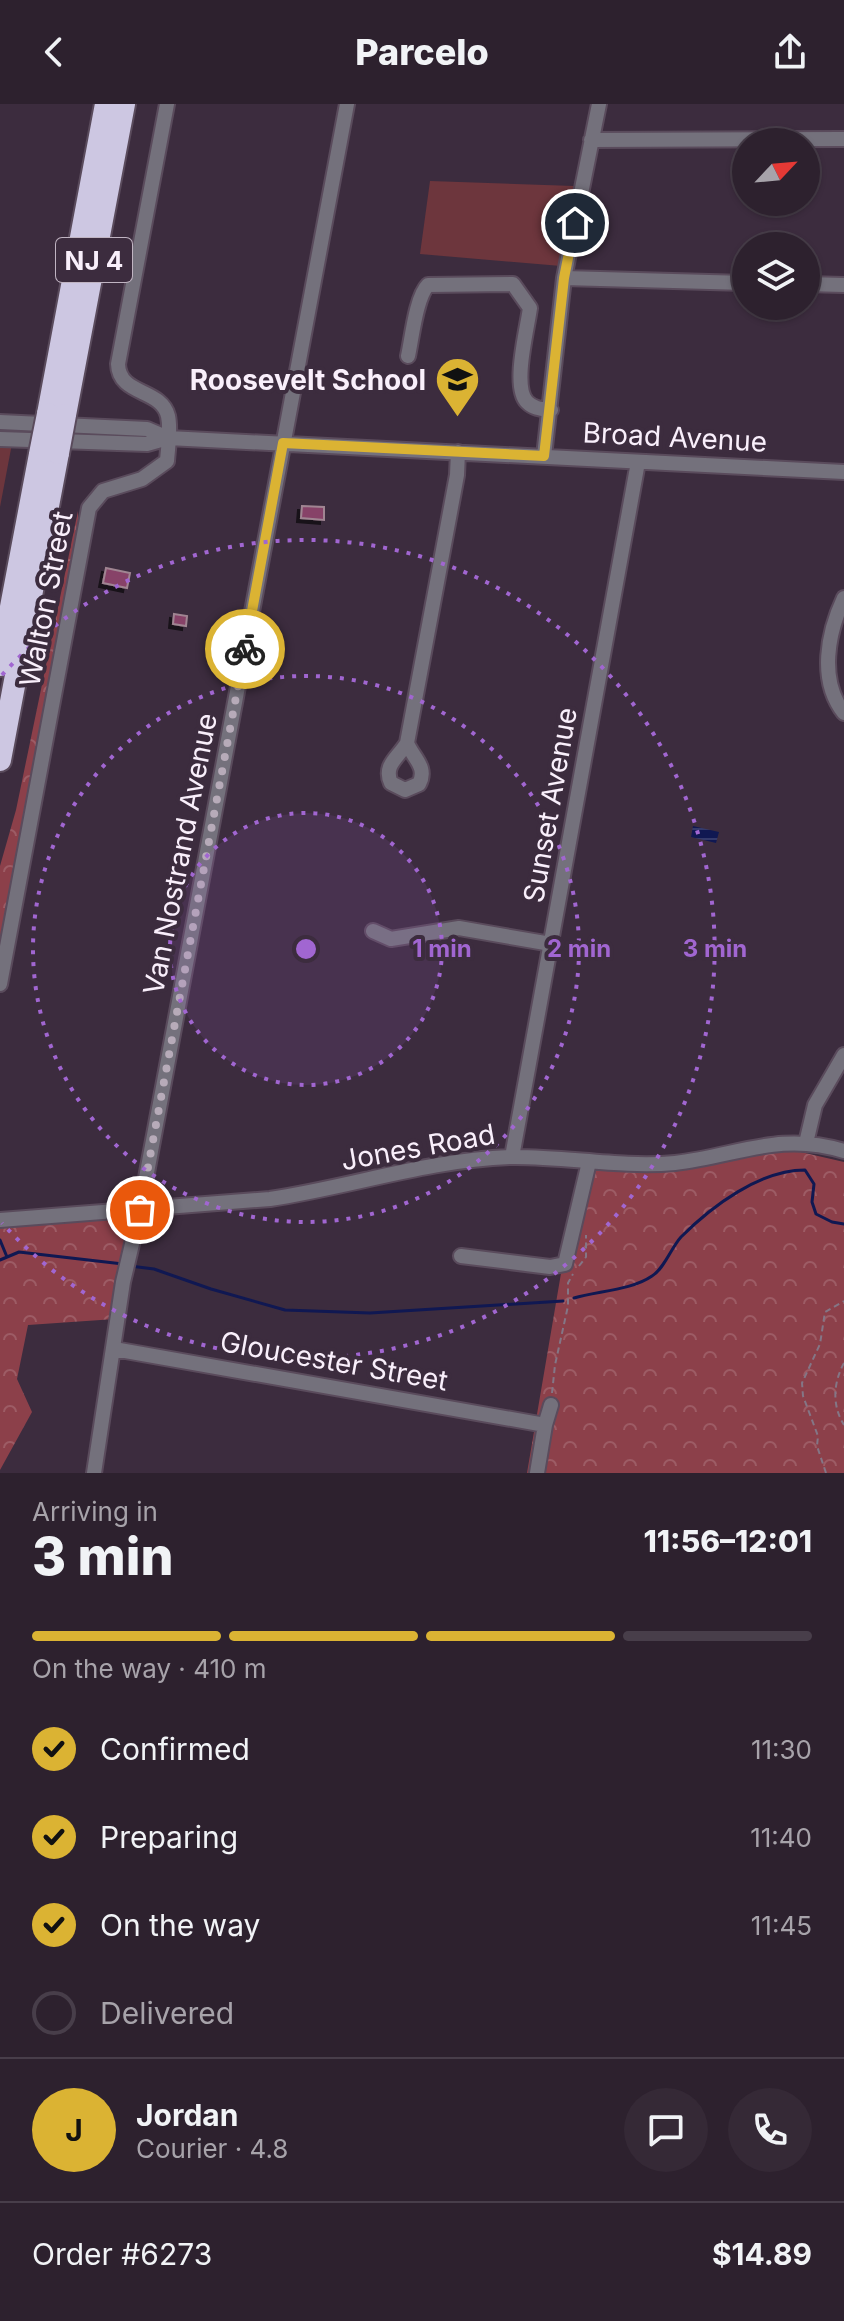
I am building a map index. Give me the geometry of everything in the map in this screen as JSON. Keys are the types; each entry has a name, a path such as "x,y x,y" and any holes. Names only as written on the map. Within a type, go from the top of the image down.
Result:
{"highway":[{"name":"NJ 4","path":"0,760 106,104"},
{"name":"NJ 4","path":"56,414 124,104"},
{"name":"NJ 4","path":"0,665 49,454"}],"street":[{"path":"167,104 118,364 125,384 154,399 165,410 168,438"},
{"name":"Van Nostrand Avenue","path":"94,1473 125,1273 140,1210 347,104"},
{"path":"544,456 564,278 599,104"},
{"path":"591,140 844,139"},
{"path":"564,278 732,283"},
{"path":"408,356 419,302 423,289 428,285 513,284 530,308 519,387 525,401 535,408 551,410"},
{"path":"820,284 844,285"},
{"name":"Broad Avenue","path":"0,422 147,429 168,438"},
{"name":"Broad Avenue","path":"0,439 147,444 168,438 844,472"},
{"name":"Walton Street","path":"0,984 89,508 103,491 142,479 167,461 168,438"},
{"path":"407,743 457,475 458,452"},
{"name":"Sunset Avenue","path":"512,1157 638,462"},
{"path":"844,598 836,616 828,655 833,690 844,713"},
{"path":"373,931 391,939 459,928 551,944"},
{"path":"806,1143 815,1105 844,1055"},
{"name":"Jones Road","path":"2,1220 270,1199 314,1193 441,1164 512,1157 589,1162 678,1162 761,1145 806,1143 844,1151"},
{"path":"461,1256 550,1267 565,1264 589,1162"},
{"name":"Gloucester Street","path":"114,1349 545,1425"},
{"path":"537,1473 551,1405"}],"path":[{"path":"551,1405 555,1365 568,1306 568,1283 586,1257 587,1224"},
{"path":"826,1473 802,1383 820,1344 825,1312 844,1301"},
{"path":"844,1363 835,1401 844,1425"}],"shaded area":[{"path":"430,181 574,186 561,266 420,254"},
{"path":"0,432 14,433 0,507"},
{"path":"693,826 719,832 716,843 691,837"}],"green space":[{"path":"78,511 79,561 0,977 0,866 16,810"},
{"path":"792,1150 844,1162 844,1473 527,1473 573,1203 586,1164"},
{"path":"139,1207 115,1319 28,1325 17,1379 32,1412 0,1470 0,1223"}],"building":[{"path":"302,506 324,507 324,520 301,518"},
{"path":"106,568 130,573 127,588 103,583"},
{"path":"174,614 187,616 186,626 173,624"}],"waterway":[{"path":"574,1298 644,1281 660,1268 681,1237 707,1213 738,1192 771,1176 805,1170 814,1184 812,1202 816,1214 844,1224"},
{"path":"0,1240 7,1257"},
{"path":"0,1260 19,1252 123,1264"},
{"path":"130,1266 154,1269 285,1310 370,1313 563,1301"}],"way so far":[{"path":"140,1210 245,649"}],"place":[{"name":"Roosevelt School","path":"457,419"}],"route":[{"path":"245,649 283,443 544,456 564,278 575,223"}]}
